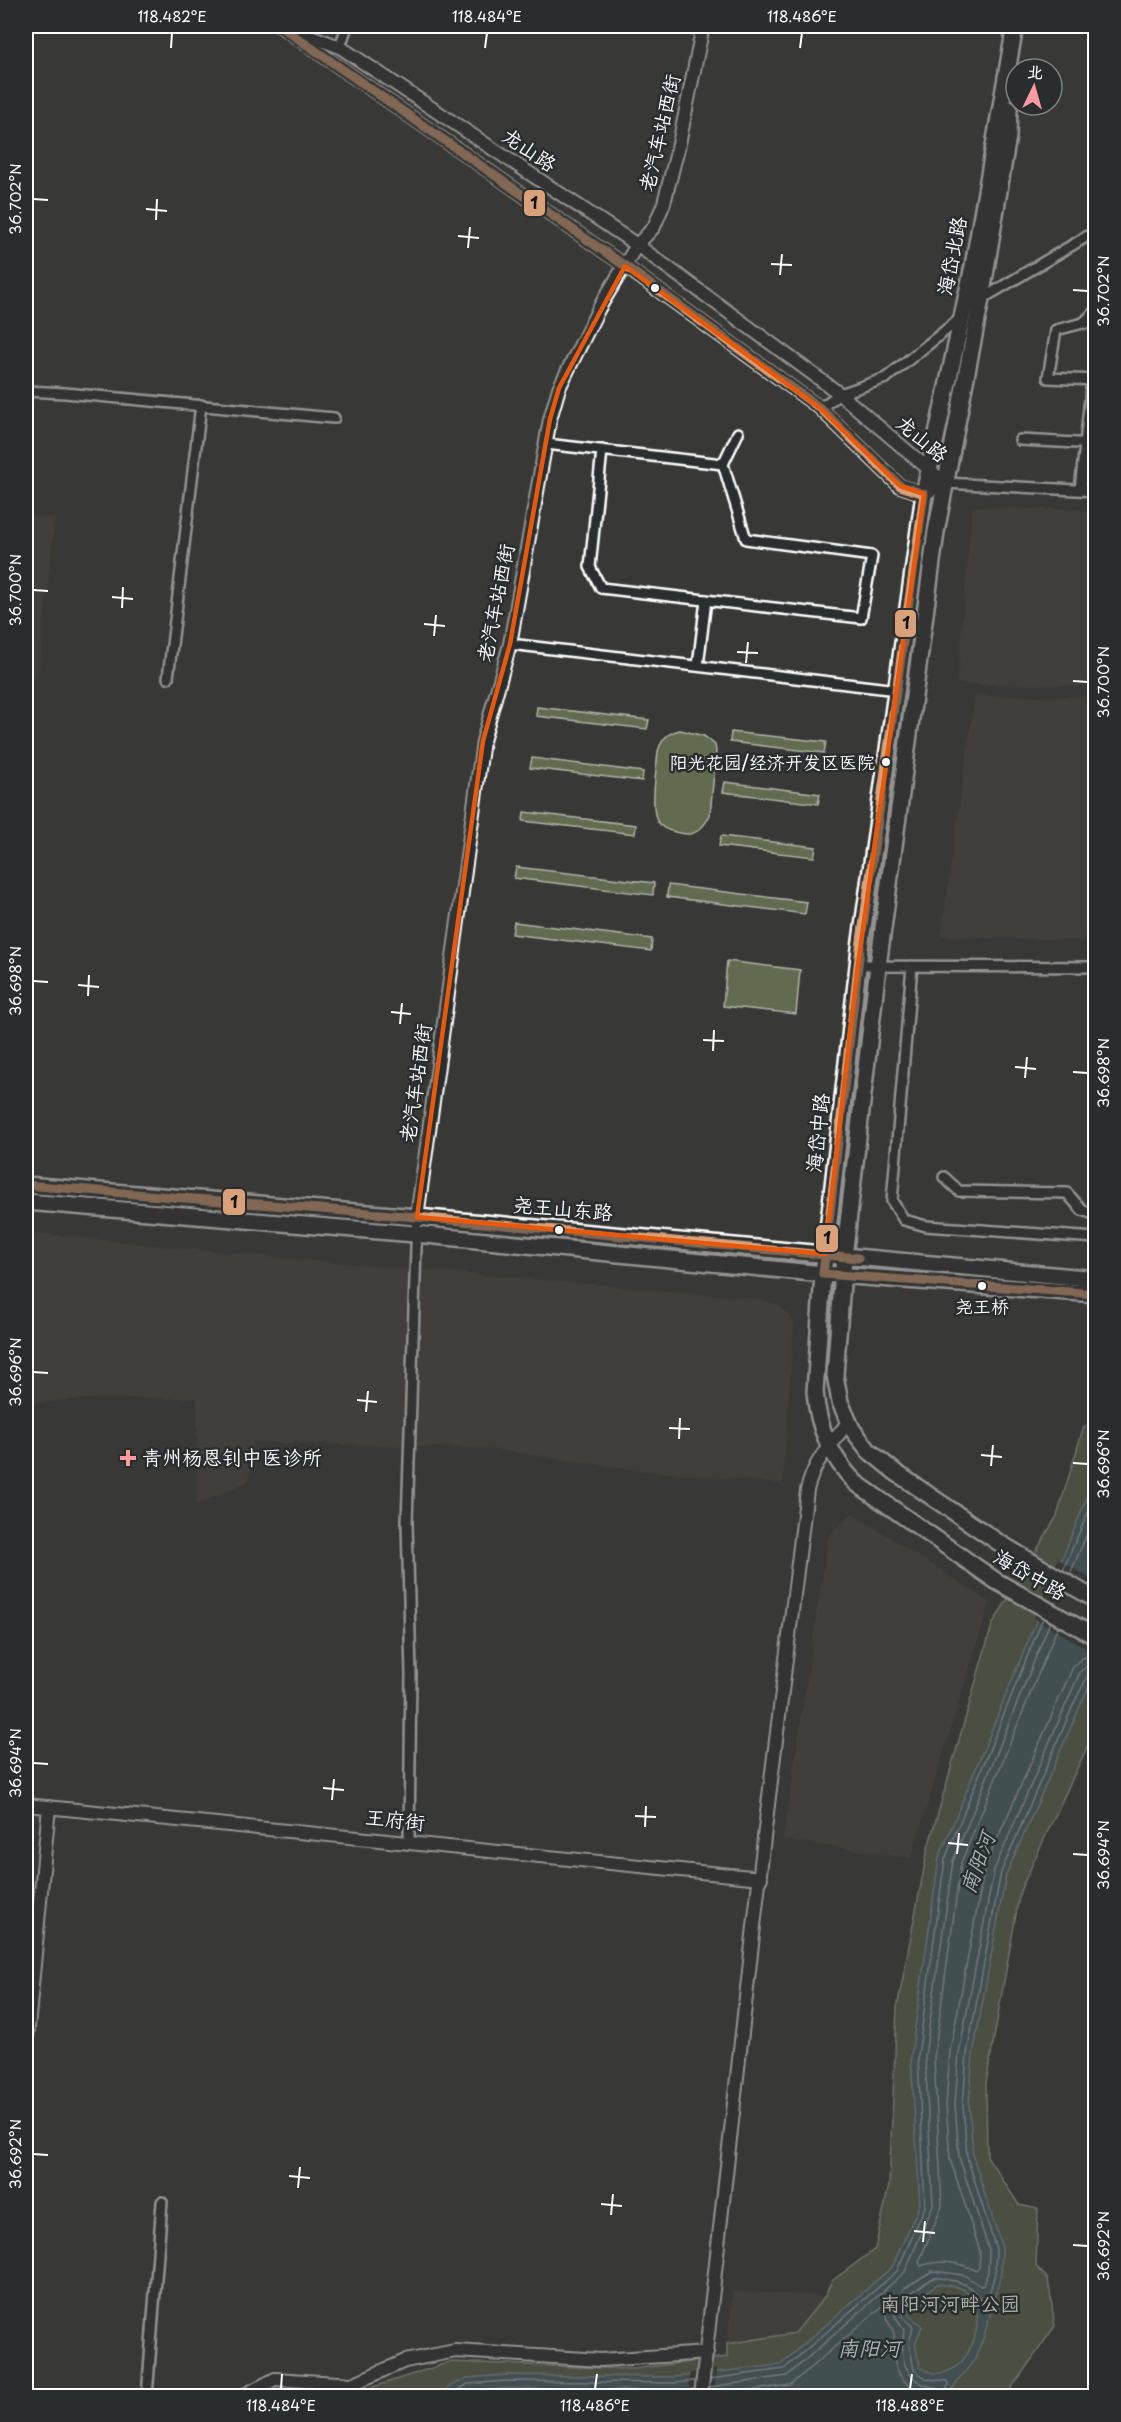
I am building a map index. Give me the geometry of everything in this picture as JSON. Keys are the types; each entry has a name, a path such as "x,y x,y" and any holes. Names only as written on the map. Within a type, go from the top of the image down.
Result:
{"main road":[{"name":"海岱北路","path":"924,494 973,266 1015,26"},
{"name":"海岱北路","path":"945,483 981,299 1008,136 1008,118 1021,26"},
{"name":"海岱中路","path":"945,483 936,532 878,966 842,1275 835,1375 840,1402 849,1421 869,1451 895,1472 998,1542 1095,1600"},
{"name":"海岱中路","path":"924,494 858,963 823,1274 816,1406 828,1445 842,1469 877,1500 996,1581 1095,1638"},
{"name":"尧王山东路","path":"26,1185 417,1216 1095,1279"},
{"name":"尧王山东路","path":"26,1202 415,1234 823,1274 1095,1294"}],"street":[{"name":"龙山路","path":"279,26 625,266 820,408 900,486 924,494 945,483 928,471 840,394 637,245 340,47 284,26"},
{"path":"340,47 347,26"},
{"name":"老汽车站西街","path":"417,1216 483,741 510,644 546,444 559,388 599,308 637,245 654,227 664,203 679,144 703,26"},
{"path":"820,408 840,394 886,378 961,318 981,299 1095,231"},
{"path":"1083,323 1095,311"},
{"path":"1080,490 1094,380 1048,378 1056,330 1083,323 1095,324"},
{"path":"26,391 334,418"},
{"path":"168,678 201,405"},
{"path":"602,450 590,567 601,588 861,618 872,556 746,539 723,464 738,433"},
{"path":"1020,440 1095,444"},
{"path":"546,444 723,464"},
{"path":"945,483 1095,491"},
{"path":"698,666 706,600"},
{"path":"510,644 897,690"},
{"path":"858,963 878,966 1095,967"},
{"path":"912,966 892,1201 904,1220 926,1226 1095,1238"},
{"path":"944,1177 959,1191 1067,1193 1082,1210 1095,1215"},
{"path":"409,1841 411,1674 407,1523 417,1216"},
{"path":"701,2397 807,1490 815,1466 828,1445 849,1421"},
{"name":"王府街","path":"26,1805 409,1841 761,1878"},
{"path":"26,2048 49,1807"},
{"path":"147,2397 162,2202"},
{"path":"242,2397 275,2379 352,2384 405,2361 455,2351 601,2360 706,2359"}],"highlighted area":[{"path":"625,266 820,408 900,486 924,494 858,964 825,1254 417,1217 483,741 510,644 550,419 559,388"}],"shaded area":[{"path":"972,507 1095,510 1095,686 957,684"},
{"path":"26,515 55,518 38,679 26,678"},
{"path":"975,695 1095,697 1095,941 941,936"},
{"path":"26,1232 239,1254 752,1298 778,1304 794,1321 783,1484 627,1469 491,1449 253,1442 249,1481 197,1505 197,1398 84,1399 26,1404"},
{"path":"852,1513 990,1602 911,1858 783,1840 828,1536"},
{"path":"733,2291 825,2296 794,2333 727,2344"}],"green space":[{"path":"537,707 649,720 647,729 536,716"},
{"path":"680,730 704,736 715,745 716,751 710,815 701,829 690,834 662,827 654,811 658,751 666,737"},
{"path":"731,732 826,742 824,753 730,742"},
{"path":"532,758 643,772 642,781 530,768"},
{"path":"725,782 820,794 818,804 723,792"},
{"path":"524,812 636,825 635,834 523,821"},
{"path":"721,836 816,847 814,857 719,846"},
{"path":"516,867 654,883 653,895 514,878"},
{"path":"668,885 807,902 805,914 667,897"},
{"path":"514,922 652,939 651,951 512,934"},
{"path":"727,961 800,970 796,1014 723,1006"},
{"name":"南阳河河畔公园","path":"1095,1418 1095,1730 1020,1891 986,2083 987,2156 1019,2205 1038,2209 1036,2266 1048,2279 1055,2326 1006,2396 264,2396 281,2388 367,2389 450,2362 633,2369 727,2357 727,2344 795,2333 825,2296 832,2281 875,2249 889,2185 897,2008 928,1848 992,1625 1057,1516 1083,1429"}],"water":[{"name":"南阳河","path":"1095,1478 1095,1672 1006,1875 973,2054 969,2104 973,2156 1002,2248 1001,2274 984,2336 975,2359 947,2396 426,2396 441,2395 450,2386 467,2378 506,2375 674,2377 780,2365 892,2267 920,2204 911,2056 939,1858","holes":["937,2284 960,2288 971,2297 977,2311 977,2328 972,2345 963,2360 951,2370 937,2373 920,2367 915,2344 922,2326 908,2315 913,2297 918,2298"]}],"pier":[{"path":"1058,1559 1095,1581 1095,1653 1034,1618"},
{"path":"716,2369 714,2396 687,2396 690,2373"}],"transit line":[{"name":"1","path":"280,26 625,266 820,408 900,486 924,494 860,948 823,1274 1096,1294"},
{"name":"1","path":"26,1185 417,1217 858,1258"}],"place":[{"name":"阳光花园/经济开发区医院","path":"886,762"},
{"name":"尧王桥","path":"982,1286"},
{"name":"青州杨恩钊中医诊所","path":"128,1458"}]}
